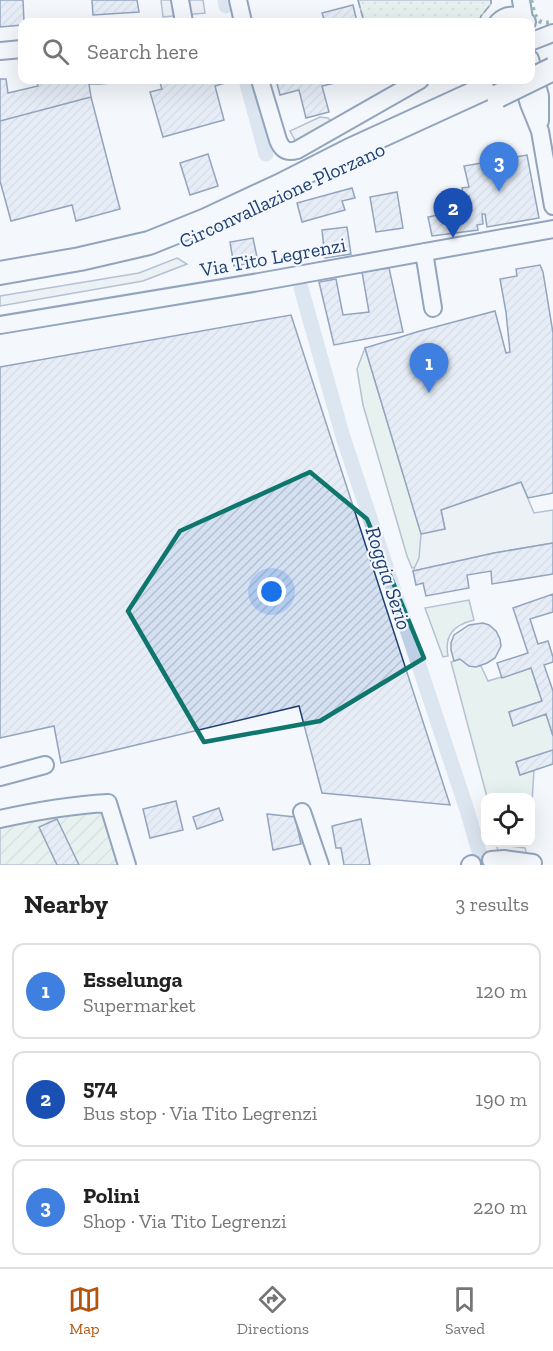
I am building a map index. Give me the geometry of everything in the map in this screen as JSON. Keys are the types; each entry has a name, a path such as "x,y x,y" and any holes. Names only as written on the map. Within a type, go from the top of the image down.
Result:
{"highway":[{"path":"535,60 552,40"},
{"name":"Circonvallazione Plorzano","path":"535,75 553,69"},
{"name":"Circonvallazione Plorzano","path":"0,273 149,243 197,224 350,150 499,86"},
{"name":"Circonvallazione Plorzano","path":"0,286 72,274 152,255 282,197 499,86"},
{"path":"0,259 45,265"}],"street":[{"path":"180,0 183,18"},
{"path":"238,0 242,18"},
{"path":"500,18 504,0"},
{"path":"521,0 526,18"},
{"path":"503,18 512,15 517,18"},
{"path":"535,29 552,40"},
{"path":"535,40 552,40"},
{"path":"0,51 18,49"},
{"path":"535,75 540,96 540,131 553,206"},
{"path":"261,84 280,146 291,152 413,84"},
{"path":"523,84 540,131"},
{"name":"Via Tito Legrenzi","path":"0,325 553,230"},
{"path":"424,252 433,308"},
{"path":"0,777 45,765"},
{"path":"0,819 77,805 108,803 127,865"},
{"path":"302,812 320,865"},
{"path":"491,860 504,859 536,864"}],"highlighted area":[{"path":"310,472 367,519 424,658 320,721 204,742 128,611 180,531"}],"shaded area":[{"path":"161,0 203,0 205,13 163,17"},
{"path":"358,0 491,0 491,4 480,18 363,18"},
{"path":"320,117 328,118 332,122 296,142 290,131"},
{"path":"177,258 187,264 143,281 0,306 0,296 139,273"},
{"path":"365,348 421,533 458,560 412,568 363,405 357,369"},
{"path":"521,482 534,513 553,510 553,543 413,571 419,558 421,534 445,529 441,510"},
{"path":"469,600 474,620 461,625 452,632 448,642 448,656 443,657 425,608"},
{"path":"460,659 469,666 481,666 488,681 531,668 542,701 509,712 513,725 546,714 553,736 553,750 516,762 520,775 534,770 533,793 486,793 451,662"},
{"path":"104,810 120,865 0,865 0,826 26,820"},
{"path":"497,847 525,848 528,858 499,854"}],"building":[{"path":"0,0 23,0 24,18 18,18 18,25 0,27"},
{"path":"92,0 137,0 139,12 93,15"},
{"path":"353,5 356,18 324,18 322,13"},
{"path":"0,79 6,79 8,93 38,86 38,84 89,84 91,97 0,121"},
{"path":"160,84 222,84 215,86 224,120 163,137 150,92 162,89"},
{"path":"277,84 331,84 322,86 329,112 306,118 299,90 280,95"},
{"path":"91,97 120,209 76,221 72,205 11,221 0,181 0,121"},
{"path":"208,154 218,186 190,195 180,163"},
{"path":"527,155 539,218 487,227 485,214 482,214 483,224 477,225 478,230 432,236 428,217 447,213 449,217 472,211 469,196 464,197 462,188 469,187 464,166"},
{"path":"352,188 355,198 342,201 345,210 302,222 297,203"},
{"path":"397,192 403,228 376,232 370,197"},
{"path":"347,227 351,254 325,258 322,230"},
{"path":"253,238 258,262 234,266 230,242"},
{"path":"540,265 553,333 553,493 528,498 521,482 441,510 445,529 421,534 365,348 495,311 506,353 510,352 500,279 517,276 516,269"},
{"path":"389,268 403,332 334,345 319,282 336,279 343,315 369,312 362,272"},
{"path":"291,315 450,805 322,793 299,706 61,763 54,726 0,738 0,367"},
{"path":"553,543 553,574 492,584 491,571 467,575 469,588 426,596 423,583 416,585 413,571"},
{"path":"553,594 553,612 530,619 538,644 548,641 553,657 553,662 544,665 553,691 553,736 546,714 513,726 509,712 542,701 531,668 502,678 497,663 528,653 513,608"},
{"path":"483,623 496,631 500,639 501,646 495,658 476,667 469,666 460,659 454,661 451,643 454,635 469,625"},
{"path":"553,750 553,764 520,775 516,762"},
{"path":"176,801 183,830 150,838 143,809"},
{"path":"219,808 223,820 197,829 193,817"},
{"path":"267,814 295,817 301,844 273,850"},
{"path":"57,819 79,865 57,865 39,827"},
{"path":"361,819 370,865 344,865 341,848 336,848 332,826"}],"waterway":[{"name":"Roggia Serio","path":"225,0 226,6"},
{"name":"Roggia Serio","path":"247,84 266,154"},
{"name":"Roggia Serio","path":"301,288 343,437 467,810 483,865"}],"hedge":[{"path":"531,0 539,21 547,23 553,21"}],"fence":[{"path":"358,0 363,18"},
{"path":"480,18 491,4 491,0"}],"place":[{"name":"Polini","path":"499,192"},
{"name":"574","path":"453,238"},
{"name":"Esselunga","path":"429,393"}]}
